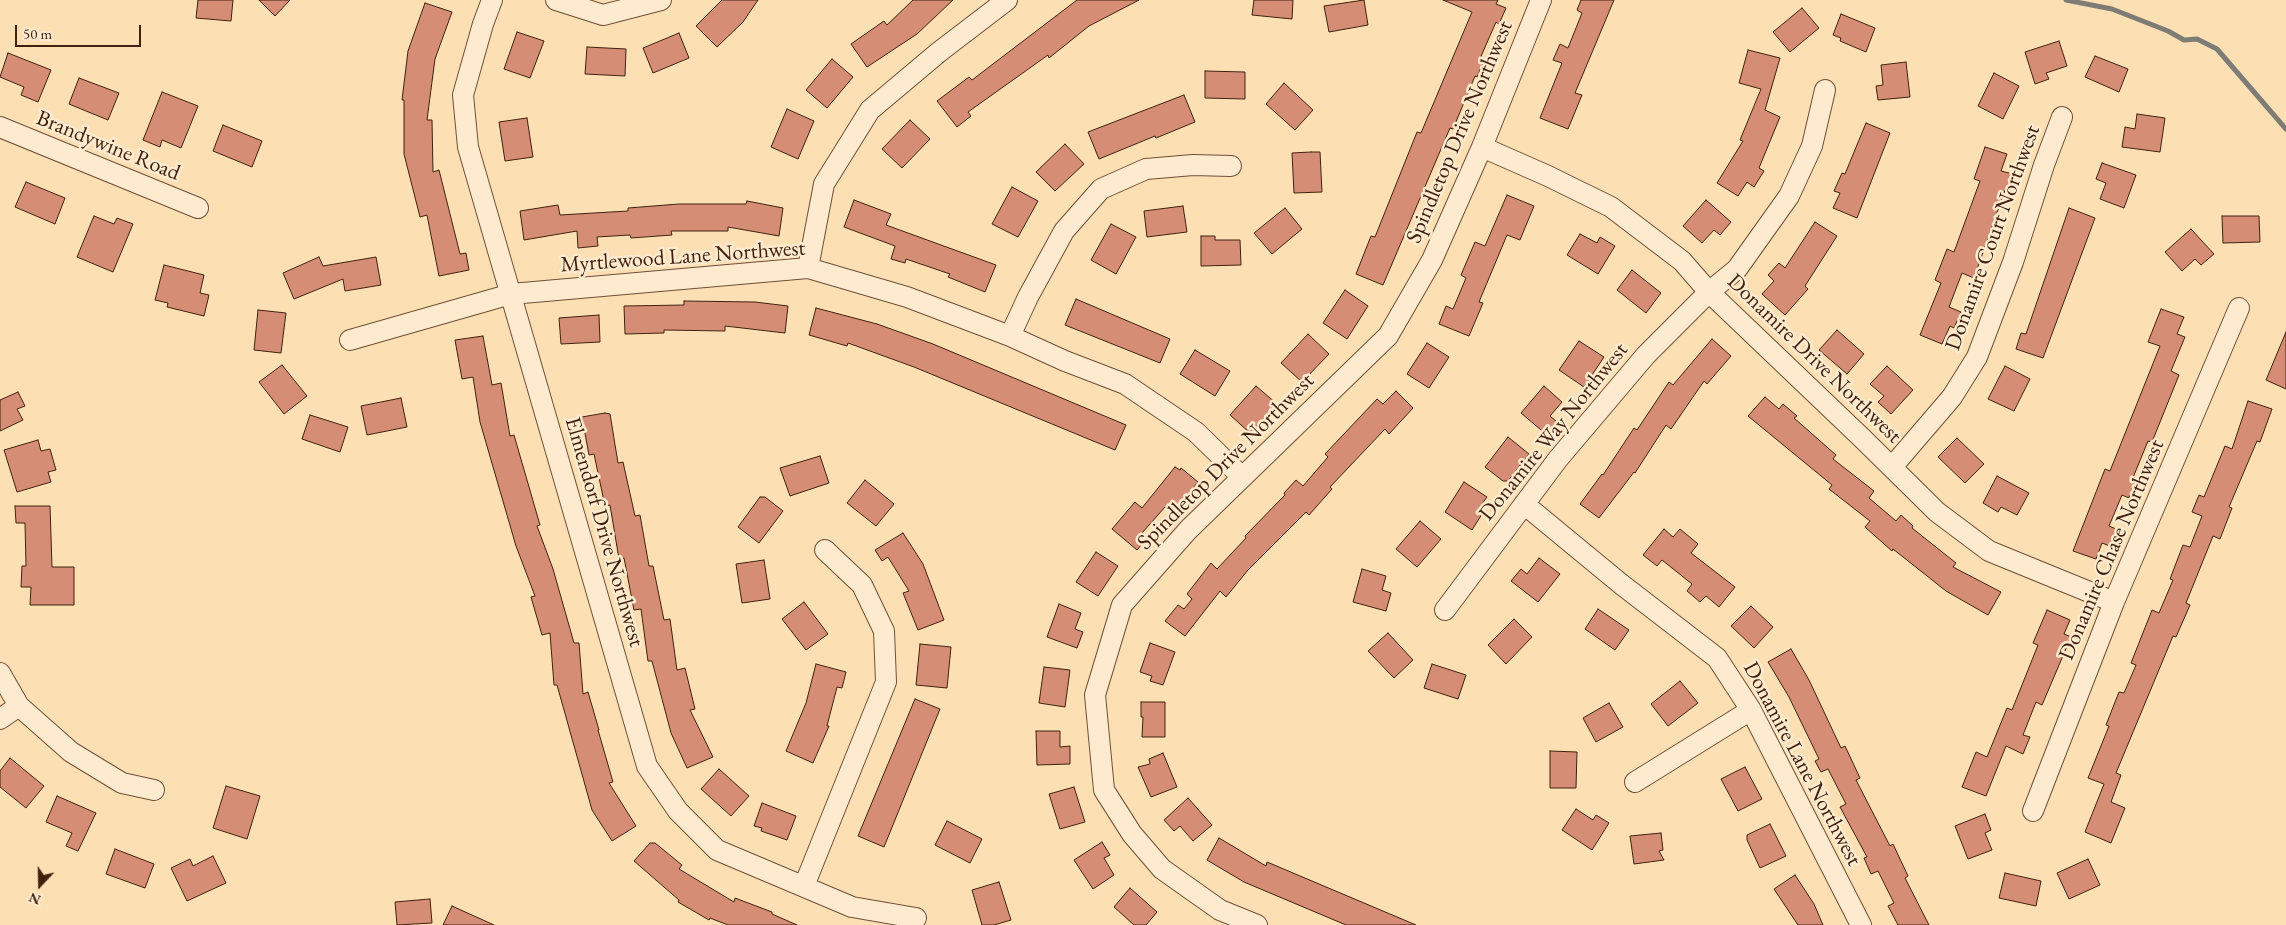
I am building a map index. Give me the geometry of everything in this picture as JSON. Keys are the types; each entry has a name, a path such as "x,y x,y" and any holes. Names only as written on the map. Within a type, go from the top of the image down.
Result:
{"street":[{"name":"Elmendorf Drive Northwest","path":"492,0 482,24 463,94 468,147 647,766 678,811 717,850 852,907 916,918"},
{"path":"556,0 603,16 660,0"},
{"path":"808,268 824,184 870,110 939,52 1007,0"},
{"name":"Spindletop Drive Northwest","path":"1257,925 1220,910 1162,869 1132,834 1104,790 1095,695 1122,605 1188,530 1388,336 1432,260 1482,147 1541,0"},
{"name":"Donamire Way Northwest","path":"1445,610 1558,459 1646,354 1709,292 1737,268 1789,196 1812,146 1825,90"},
{"name":"Donamire Court Northwest","path":"1892,467 1952,397 1977,357 2013,262 2044,165 2062,118"},
{"name":"Brandywine Road","path":"0,127 198,208"},
{"name":"Donamire Drive Northwest","path":"1482,147 1611,207 1682,261 1709,292 1937,512 1989,551 2114,602"},
{"path":"1010,336 1028,297 1064,231 1101,189 1146,170 1193,165 1231,166"},
{"name":"Myrtlewood Lane Northwest","path":"350,340 511,294 808,268 908,297 1010,336 1064,361 1125,384 1196,432 1242,477"},
{"name":"Donamire Chase Northwest","path":"2033,811 2114,602 2239,308"},
{"name":"Donamire Lane Northwest","path":"1524,504 1621,584 1717,658 1750,710 1861,925"},
{"path":"804,886 886,682 884,631 862,585 825,550"},
{"path":"0,673 19,706 71,752 122,783 154,790"},
{"path":"0,719 19,706"},
{"path":"1635,782 1750,710"}],"building":[{"path":"198,0 233,0 231,21 196,18"},
{"path":"259,0 290,0 275,16"},
{"path":"722,0 758,0 743,22 717,47 696,26"},
{"path":"913,0 953,0 917,34 867,67 851,44 884,21 887,25"},
{"path":"1077,0 1139,0 1089,26 1049,58 1048,55 968,112 971,116 957,127 937,101 969,77 972,80"},
{"path":"1254,0 1293,0 1292,19 1252,15"},
{"path":"1364,0 1368,25 1329,32 1324,6"},
{"path":"1443,0 1498,0 1496,4 1506,8 1499,24 1496,22 1479,61 1483,63 1477,77 1475,76 1453,129 1450,128 1383,285 1356,274 1371,236 1375,237 1417,132 1421,133 1472,12"},
{"path":"1581,0 1614,0 1575,93 1582,95 1568,129 1540,118 1562,63 1553,60 1560,44 1568,48 1582,13 1577,10"},
{"path":"425,3 452,12 435,59 427,120 432,120 433,172 439,170 460,254 466,253 469,270 439,276 427,215 420,217 404,154 404,100 402,100 408,51"},
{"path":"1802,8 1819,28 1790,52 1773,32"},
{"path":"1841,14 1875,28 1866,52 1840,41 1841,38 1833,35"},
{"path":"517,32 544,41 530,78 504,69"},
{"path":"679,33 689,58 653,73 643,48"},
{"path":"2059,41 2067,66 2046,73 2049,79 2035,84 2025,52"},
{"path":"587,47 626,49 625,76 585,74"},
{"path":"1748,50 1780,58 1765,110 1780,117 1759,168 1764,171 1754,187 1747,182 1738,196 1717,183 1743,141 1740,140 1761,89 1739,83"},
{"path":"8,53 51,70 38,102 21,95 24,87 0,77"},
{"path":"2095,56 2128,69 2119,92 2085,77"},
{"path":"832,59 853,77 827,108 806,90"},
{"path":"1906,62 1910,97 1878,100 1876,86 1883,85 1881,65"},
{"path":"1205,71 1245,72 1245,99 1205,98"},
{"path":"1994,73 2019,86 2003,119 1978,106"},
{"path":"79,78 119,93 108,120 69,104"},
{"path":"1284,83 1313,110 1295,130 1266,104"},
{"path":"162,92 198,106 181,148 162,140 160,147 143,140"},
{"path":"1184,95 1195,122 1099,159 1088,132"},
{"path":"787,109 814,121 798,159 771,147"},
{"path":"2137,114 2165,118 2160,152 2122,147 2125,127 2135,129"},
{"path":"527,118 533,157 505,161 499,122"},
{"path":"910,120 930,139 902,168 882,149"},
{"path":"1866,123 1890,133 1857,218 1833,208 1840,193 1834,191 1842,173 1845,174"},
{"path":"223,125 262,141 252,167 213,151"},
{"path":"1065,144 1084,164 1055,191 1036,172"},
{"path":"1985,147 2007,154 2001,171 2013,174 2007,191 2005,190 1974,278 1962,273 1949,307 1961,312 1954,328 1950,326 1942,344 1920,335 1941,283 1935,280 1947,249 1954,252 1980,181 1974,179"},
{"path":"1320,152 1322,192 1294,193 1292,153"},
{"path":"2102,163 2136,175 2124,208 2100,199 2106,183 2096,179"},
{"path":"26,182 65,198 55,224 15,207"},
{"path":"1012,187 1038,201 1018,237 992,224"},
{"path":"1507,195 1534,206 1520,240 1507,235 1479,302 1483,303 1469,336 1439,324 1446,306 1453,309 1466,278 1461,275 1475,242 1485,246"},
{"path":"854,200 891,214 886,225 996,265 985,292 948,277 950,274 906,259 905,263 891,259 895,246 844,227"},
{"path":"1706,200 1731,222 1720,235 1714,230 1702,243 1683,226"},
{"path":"747,201 783,208 779,236 728,227 728,231 671,231 672,235 631,238 630,235 597,237 598,246 578,248 577,231 524,240 520,211 558,205 560,215 628,211 628,208 679,204 746,204"},
{"path":"1183,206 1187,232 1147,237 1144,211"},
{"path":"1285,208 1302,229 1272,254 1254,233"},
{"path":"2069,208 2095,218 2043,358 2016,349 2021,333 2026,334"},
{"path":"94,216 114,224 117,218 133,224 113,272 77,257"},
{"path":"2222,216 2259,216 2260,242 2223,243"},
{"path":"1815,222 1837,236 1805,286 1808,289 1785,315 1762,294 1774,281 1768,275 1779,263 1785,268"},
{"path":"1111,224 1136,237 1116,274 1091,260"},
{"path":"2191,229 2214,254 2201,265 2195,259 2182,271 2165,252"},
{"path":"1580,234 1597,243 1600,237 1615,246 1598,274 1567,255"},
{"path":"1201,236 1215,236 1215,240 1240,240 1241,265 1201,266"},
{"path":"319,257 323,266 376,257 381,285 345,291 343,279 294,299 283,273"},
{"path":"164,265 204,275 200,293 209,295 204,316 167,307 168,303 155,300"},
{"path":"1632,270 1661,293 1646,313 1617,290"},
{"path":"1345,290 1368,306 1347,339 1323,323"},
{"path":"1076,299 1170,339 1160,363 1065,325"},
{"path":"684,301 755,302 788,306 785,333 725,326 725,331 664,330 664,333 625,334 624,306 684,305"},
{"path":"816,308 877,324 933,344 1126,425 1115,450 914,367 848,343 847,346 809,335"},
{"path":"2161,309 2184,317 2177,334 2185,337 2171,371 2179,375 2152,442 2148,441 2132,480 2135,481 2129,498 2122,495 2109,526 2116,529 2110,546 2102,543 2096,559 2073,551 2105,469 2110,471 2160,346 2148,342"},
{"path":"258,310 286,313 281,353 254,350"},
{"path":"599,315 600,342 561,344 559,318"},
{"path":"1837,330 1864,354 1847,374 1819,350"},
{"path":"2286,332 2286,389 2266,380"},
{"path":"1308,334 1329,354 1302,382 1281,363"},
{"path":"483,336 492,385 501,383 510,436 514,435 540,525 537,526 553,569 574,643 579,643 583,694 588,692 613,782 609,783 636,826 612,841 592,810 557,685 554,685 550,633 542,635 531,597 535,596 516,546 480,422 473,377 462,379 455,340"},
{"path":"1712,339 1731,356 1707,384 1704,381 1671,429 1666,425 1635,473 1599,518 1580,504 1603,475 1634,428 1637,430 1669,382 1673,385"},
{"path":"1579,341 1604,357 1584,387 1559,370"},
{"path":"1427,343 1449,357 1429,388 1407,374"},
{"path":"1195,350 1230,371 1215,396 1180,374"},
{"path":"282,365 307,396 284,414 259,382"},
{"path":"1887,366 1913,390 1891,414 1878,402 1884,396 1870,384"},
{"path":"2005,366 2030,379 2014,411 1988,399"},
{"path":"1256,386 1277,404 1250,433 1230,415"},
{"path":"1544,386 1562,402 1550,416 1557,422 1547,435 1521,413"},
{"path":"1396,391 1413,408 1389,434 1385,429 1330,487 1332,489 1309,515 1306,512 1248,570 1226,597 1220,591 1185,636 1165,621 1178,605 1184,609 1192,599 1187,594 1211,563 1217,569 1246,538 1245,536 1285,495 1284,493 1296,480 1303,486 1328,457 1325,454 1377,399 1383,404"},
{"path":"18,392 25,406 17,409 23,420 0,431 0,400"},
{"path":"1765,397 1779,409 1783,404 1797,416 1794,418 1836,455 1833,459 1874,491 1869,498 1896,521 1901,515 1913,526 1912,528 1956,563 1953,567 2001,592 1988,615 1946,591 1893,549 1892,551 1865,527 1870,521 1829,489 1832,485 1748,416"},
{"path":"401,398 407,427 367,435 361,406"},
{"path":"2248,401 2272,409 2260,442 2257,441 2229,507 2232,508 2220,539 2213,536 2186,603 2190,605 2176,637 2173,636 2116,773 2121,775 2111,802 2125,808 2111,843 2085,832 2104,784 2088,778 2109,726 2106,725 2119,692 2124,693 2136,665 2131,663 2152,610 2159,613 2173,580 2170,579 2183,545 2190,547 2202,516 2192,512 2199,495 2204,497 2225,446 2232,449"},
{"path":"605,413 610,414 618,463 623,462 635,516 640,515 649,566 653,566 664,620 670,619 677,670 685,668 695,709 690,710 713,757 687,768 671,733 652,661 648,661 641,609 634,610 624,558 619,559 610,505 605,506 594,454 589,455 582,417"},
{"path":"310,415 348,427 340,452 302,439"},
{"path":"1508,437 1529,454 1508,481 1503,481 1485,467"},
{"path":"1957,438 1984,464 1965,483 1938,457"},
{"path":"38,440 41,451 50,449 56,470 48,472 51,482 17,492 4,450"},
{"path":"820,456 829,483 790,496 780,468"},
{"path":"1175,467 1180,470 1181,468 1198,482 1173,513 1165,507 1142,533 1147,538 1137,550 1112,529 1135,502 1142,508"},
{"path":"1997,476 2029,493 2017,515 2001,507 1998,512 1983,503"},
{"path":"865,480 894,504 876,526 847,503"},
{"path":"1464,482 1487,497 1477,511 1482,514 1472,530 1445,512"},
{"path":"760,497 765,497 783,511 759,543 738,527"},
{"path":"15,506 50,506 52,567 74,567 74,605 30,605 31,587 21,587 22,566 26,566 25,523 16,523"},
{"path":"1420,521 1441,539 1417,567 1396,549"},
{"path":"1664,529 1673,537 1680,529 1698,544 1691,553 1735,587 1719,607 1706,596 1700,602 1687,591 1692,584 1662,560 1657,566 1643,555"},
{"path":"903,533 923,564 944,620 918,630 903,593 909,591 888,557 882,561 875,550"},
{"path":"1096,552 1118,566 1098,596 1076,582"},
{"path":"1539,558 1560,574 1538,602 1511,581 1521,569 1527,574"},
{"path":"764,560 770,599 742,603 736,564"},
{"path":"1362,569 1386,576 1382,590 1391,593 1386,611 1353,602"},
{"path":"804,602 828,634 806,650 782,619"},
{"path":"1059,604 1081,613 1075,629 1083,632 1077,648 1047,637"},
{"path":"1751,606 1773,627 1754,648 1731,626"},
{"path":"1598,609 1629,630 1615,650 1585,629"},
{"path":"2047,610 2070,620 2064,634 2071,637 2042,705 2036,702 2023,735 2030,737 2023,754 2006,746 1986,796 1962,787 1976,752 1987,757 2007,708 2012,710 2038,645 2033,643"},
{"path":"1514,619 1532,637 1506,664 1488,645"},
{"path":"1388,633 1413,660 1394,678 1368,651"},
{"path":"1150,643 1175,652 1163,685 1150,681 1152,676 1140,672"},
{"path":"920,644 951,647 947,688 916,685"},
{"path":"1791,649 1809,680 1841,748 1845,746 1860,778 1856,780 1890,846 1893,844 1908,876 1905,878 1929,925 1898,925 1888,906 1894,903 1878,871 1871,874 1864,858 1867,857 1840,807 1846,804 1828,769 1821,772 1815,761 1819,759 1789,697 1768,662"},
{"path":"816,664 846,672 842,688 837,687 827,726 829,726 813,763 786,751 806,703"},
{"path":"1432,664 1466,675 1458,699 1424,688"},
{"path":"1044,667 1070,670 1065,707 1039,703"},
{"path":"1680,681 1698,703 1668,726 1651,704"},
{"path":"915,699 940,709 884,847 858,836"},
{"path":"1141,702 1165,702 1165,737 1142,737 1143,717 1141,717"},
{"path":"1609,703 1623,727 1596,742 1583,718"},
{"path":"1036,731 1060,731 1060,747 1070,746 1070,764 1037,765"},
{"path":"1550,751 1577,752 1576,788 1550,788"},
{"path":"1163,753 1177,787 1151,797 1138,767 1150,764 1149,759"},
{"path":"10,758 44,786 26,808 0,787 0,771"},
{"path":"1745,767 1762,799 1738,811 1721,779"},
{"path":"719,769 749,796 731,816 701,789"},
{"path":"226,786 260,796 247,839 213,828"},
{"path":"1074,787 1085,822 1060,829 1049,794"},
{"path":"57,796 96,813 78,851 66,846 72,833 46,822"},
{"path":"1188,798 1212,825 1193,841 1180,826 1174,831 1164,820"},
{"path":"762,803 796,816 787,840 761,831 762,828 754,826"},
{"path":"1576,809 1593,820 1596,815 1609,823 1592,850 1562,830"},
{"path":"1985,814 1991,830 1985,833 1992,850 1968,859 1955,826"},
{"path":"947,821 982,839 970,863 935,845"},
{"path":"1770,824 1786,856 1760,868 1747,840 1747,835"},
{"path":"1661,833 1663,850 1659,851 1664,860 1634,864 1630,836"},
{"path":"1219,838 1266,866 1267,862 1416,925 1346,925 1244,882 1207,860"},
{"path":"1102,842 1110,855 1104,858 1114,875 1093,889 1074,860"},
{"path":"650,843 655,843 682,865 679,869 734,902 735,898 772,912 772,914 797,925 728,925 710,918 709,920 678,902 679,900 634,861"},
{"path":"115,849 154,864 145,888 106,874"},
{"path":"213,856 226,883 187,901 171,868 190,859 193,866"},
{"path":"2088,859 2100,885 2069,899 2057,873"},
{"path":"2005,873 2041,881 2036,906 1999,898"},
{"path":"1795,875 1814,904 1823,925 1798,925 1774,889"},
{"path":"999,882 1011,920 994,925 982,925 972,890"},
{"path":"1130,888 1157,912 1146,925 1134,925 1114,907"},
{"path":"430,899 432,923 397,925 395,902"},
{"path":"452,906 494,925 443,925"}],"waterway":[{"path":"2066,0 2112,9 2168,31 2184,40 2197,39 2217,49 2286,129"}]}
